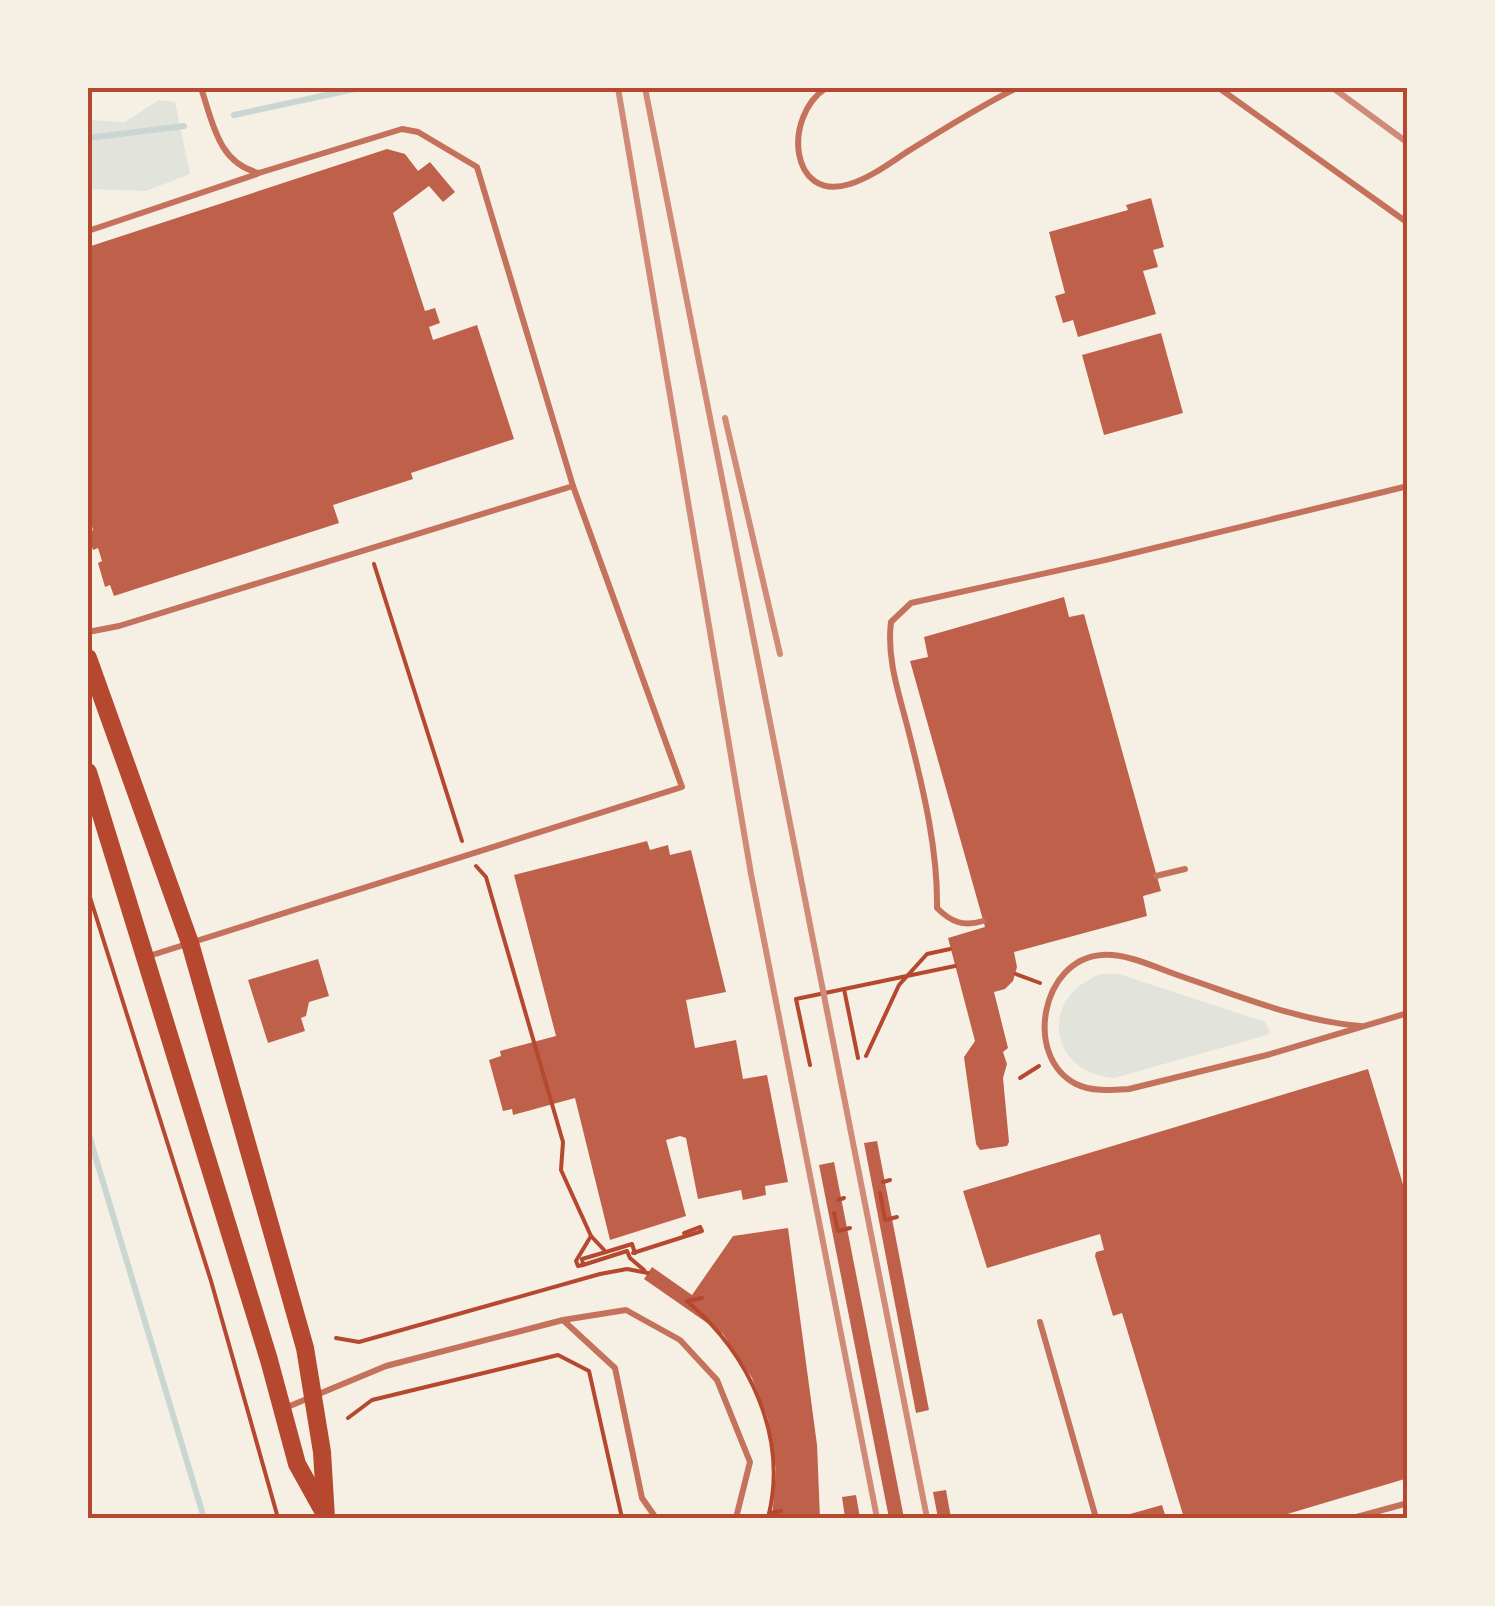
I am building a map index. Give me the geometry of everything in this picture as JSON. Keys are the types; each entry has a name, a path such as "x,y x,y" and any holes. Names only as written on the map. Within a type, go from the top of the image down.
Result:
{"main road":[{"path":"88,658 190,942 305,1348 322,1452 326,1516"},
{"path":"88,772 269,1360 297,1464 326,1516"}],"lane":[{"path":"200,88 226,155 246,170 259,174"},
{"path":"826,88 803,111 796,136 804,170 816,182 834,188 864,179 981,106 1018,88"},
{"path":"1220,88 1408,223"},
{"path":"88,231 402,128 418,132 477,166 573,486 682,787 145,957"},
{"path":"88,632 119,626 573,486"},
{"path":"983,921 950,921 937,908 937,882 919,772 887,646 890,622 911,604 1408,486"},
{"path":"1156,876 1185,868"},
{"path":"1360,1026 1298,1016 1103,954 1074,966 1054,988 1045,1009 1044,1028 1052,1059 1074,1083 1088,1088 1129,1089 1324,1039 1408,1013"},
{"path":"281,1410 386,1366 563,1320 626,1310 680,1340 717,1380 750,1462 736,1518"},
{"path":"563,1320 615,1368 642,1498 656,1518"},
{"path":"1040,1322 1096,1518"},
{"path":"1353,1518 1408,1503"}],"path":[{"path":"369,550 466,856 486,877 563,1142 561,1170 591,1236 606,1252"},
{"path":"88,891 217,1299 278,1518"},
{"path":"866,1056 899,985 926,954 950,949"},
{"path":"810,1065 796,999 955,966"},
{"path":"1016,974 1054,988"},
{"path":"844,990 858,1058"},
{"path":"1020,1078 1052,1059"},
{"path":"883,1182 890,1180"},
{"path":"880,1193 885,1220 897,1217"},
{"path":"834,1213 838,1232 850,1228"},
{"path":"632,1253 702,1231 700,1227 684,1233"},
{"path":"336,1338 359,1342 600,1274 627,1269 648,1273 627,1251 578,1266 576,1261 591,1236"},
{"path":"583,1265 582,1259 632,1244 632,1253"},
{"path":"702,1298 687,1301 741,1359 759,1398 772,1452 769,1516 781,1511"},
{"path":"348,1418 372,1400 558,1355 589,1370 622,1518"}],"shaded area":[{"path":"159,100 175,102 190,174 146,191 88,189 88,120 125,122"},
{"path":"1101,974 1119,974 1265,1022 1270,1031 1114,1078 1092,1073 1064,1049 1060,1015 1067,999 1081,985"}],"building":[{"path":"387,149 405,154 418,171 430,162 455,192 443,202 429,186 393,213 425,311 435,308 440,323 429,327 433,340 477,325 514,439 411,473 413,479 333,505 339,523 114,596 110,585 105,587 98,548 93,550 88,534 93,530 88,524 88,247"},
{"path":"1151,198 1164,247 1153,250 1158,267 1143,271 1156,314 1078,337 1073,320 1063,323 1055,296 1065,293 1049,232 1128,210 1126,205"},
{"path":"1161,333 1183,413 1104,435 1082,355"},
{"path":"1064,597 1069,617 1084,614 1161,891 1143,896 1147,916 1014,952 1017,967 1013,981 994,992 1008,1048 1003,1052 1007,1064 1003,1078 1009,1142 1007,1146 980,1150 964,1057 975,1041 948,938 985,927 910,661 928,657 924,637"},
{"path":"647,841 650,850 668,845 670,855 691,850 726,992 686,1000 695,1048 736,1040 743,1079 767,1075 788,1182 765,1186 766,1195 743,1200 741,1190 698,1199 686,1138 666,1140 686,1216 610,1240 575,1098 513,1115 512,1109 503,1111 489,1060 501,1056 500,1051 556,1036 514,875"},
{"path":"318,959 329,996 309,1002 306,1016 301,1018 305,1031 268,1043 248,980"},
{"path":"1368,1069 1408,1201 1408,1478 1274,1518 1184,1518 1122,1313 1113,1316 1095,1256 1104,1250 1100,1234 987,1268 963,1191"},
{"path":"877,1141 929,1410 916,1413 864,1143"},
{"path":"834,1162 904,1518 889,1518 819,1165"},
{"path":"788,1228 817,1445 820,1518 772,1518 776,1470 768,1419 752,1378 723,1334 644,1279 652,1267 692,1295 733,1236"},
{"path":"946,1490 951,1518 938,1518 933,1492"},
{"path":"856,1495 860,1518 845,1518 842,1497"},
{"path":"1162,1505 1166,1518 1131,1518 1130,1514"}],"waterway":[{"path":"234,115 359,88"},
{"path":"88,138 184,126"},
{"path":"88,1132 204,1518"}],"railway":[{"path":"618,88 751,874 877,1518"},
{"path":"645,88 927,1518"},
{"path":"1333,88 1408,143"},
{"path":"725,418 780,654"}]}
